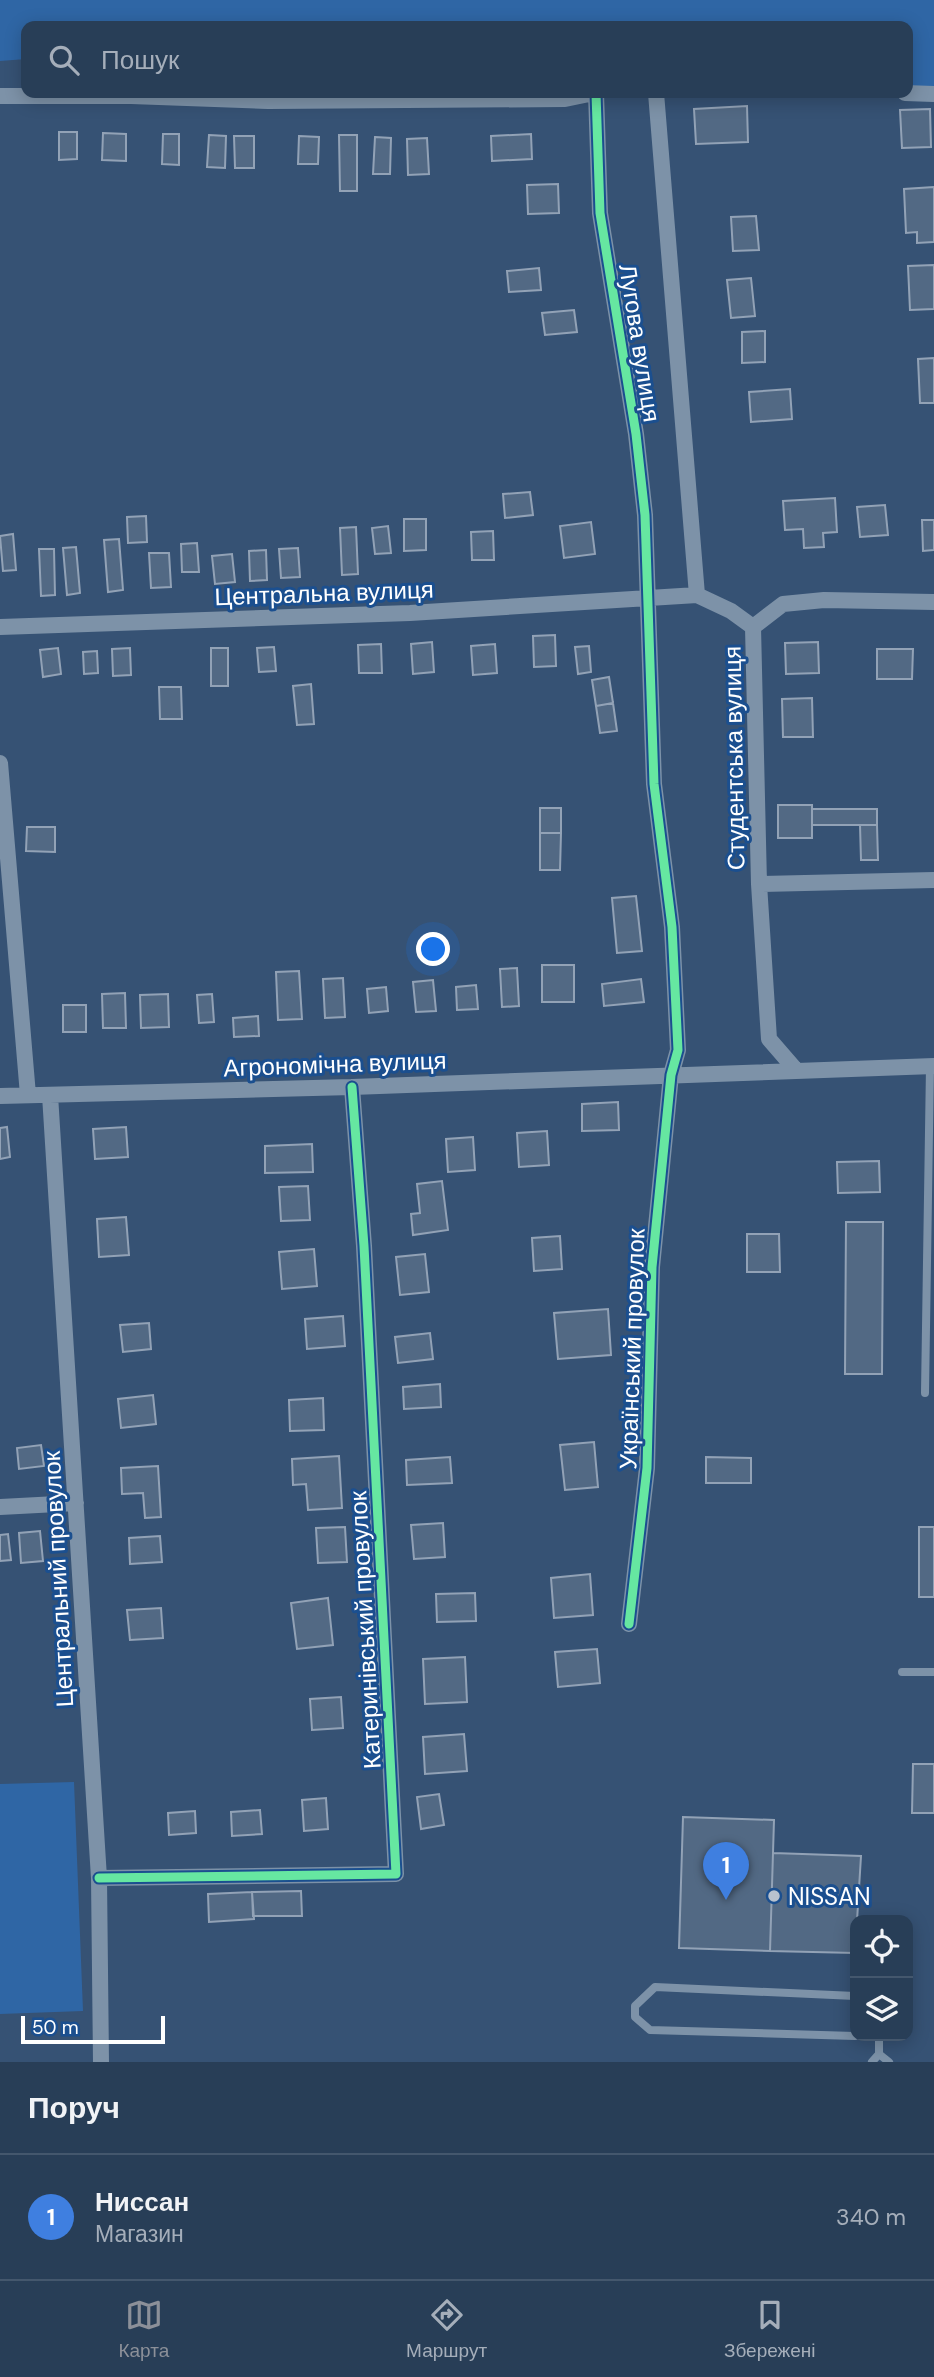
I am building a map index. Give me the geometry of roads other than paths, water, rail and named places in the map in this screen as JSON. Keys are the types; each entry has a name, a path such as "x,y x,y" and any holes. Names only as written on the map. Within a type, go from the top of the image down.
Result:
{"street":[{"path":"913,93 934,94"},
{"name":"Лугова вулиця","path":"0,96 21,96"},
{"name":"Лугова вулиця","path":"131,98 328,101 570,98"},
{"name":"Лугова вулиця","path":"595,98 600,213 636,434 645,515 654,784 672,927 678,1036 678,1050 671,1075"},
{"path":"656,98 697,595"},
{"name":"Центральна вулиця","path":"0,627 410,613 697,595"},
{"name":"Студентська вулиця","path":"697,595 731,611 754,627 759,884 769,1039 795,1069"},
{"path":"754,627 783,604 824,600 934,602"},
{"path":"0,764 28,1095"},
{"path":"759,884 934,880"},
{"name":"Агрономічна вулиця","path":"0,1096 352,1087 932,1066"},
{"name":"Український провулок","path":"629,1624 647,1468 652,1267 671,1075"},
{"name":"Катеринівський провулок","path":"99,1878 396,1874 364,1246 352,1087"},
{"name":"Центральний провулок","path":"50,1094 99,1878 101,2062"},
{"path":"0,1507 76,1503"}],"lane":[{"path":"925,1393 932,1066"},
{"path":"902,1672 934,1672"},
{"path":"850,1996 655,1987 635,2006 635,2017 650,2030 850,2035"},
{"path":"879,2041 880,2054 889,2062"},
{"path":"872,2062 880,2054"}],"place":[{"name":"NISSAN","path":"774,1896"},
{"name":"Ниссан","path":"726,1900"}]}
